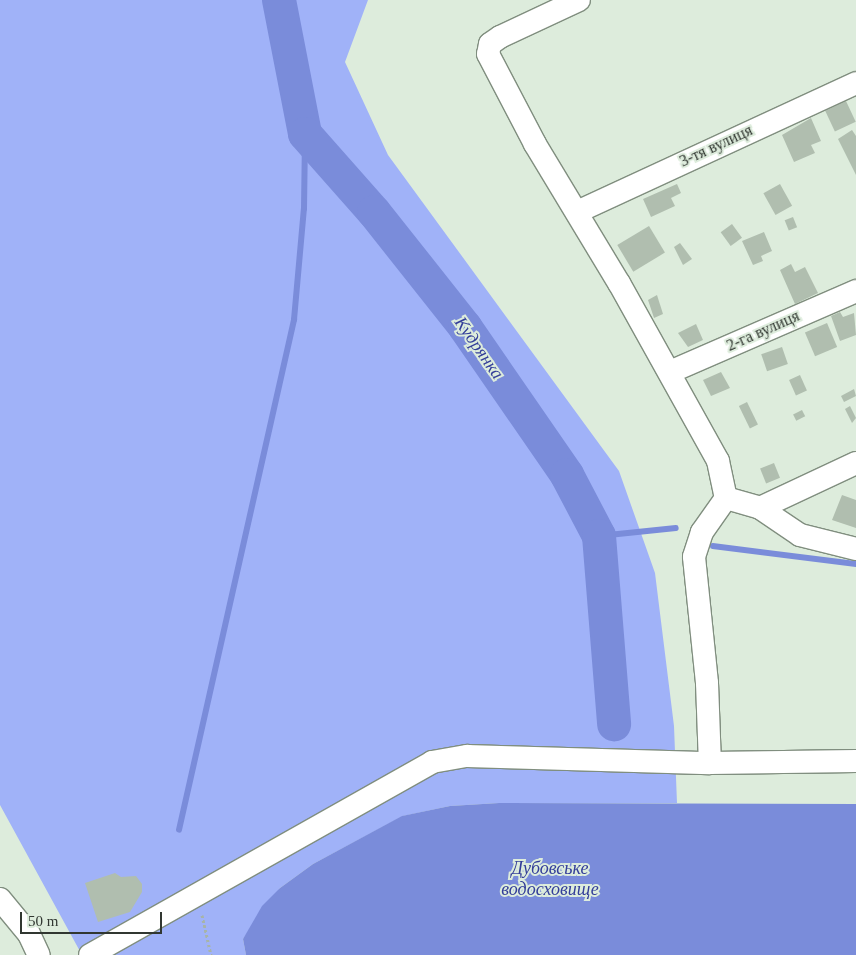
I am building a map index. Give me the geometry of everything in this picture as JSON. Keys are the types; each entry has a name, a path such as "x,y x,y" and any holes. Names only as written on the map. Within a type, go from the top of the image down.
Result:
{"street":[{"path":"579,0 493,42 488,54 494,69 543,158 577,212 670,372 718,461 726,498 702,532 694,557 707,683 710,764"},
{"name":"3-тя вулиця","path":"577,212 856,83"},
{"name":"2-га вулиця","path":"670,372 856,291"},
{"path":"760,508 856,463"},
{"path":"726,498 760,508 800,535 856,549"},
{"path":"90,955 432,762 466,756 710,764 856,761"},
{"path":"0,899 29,934 39,955"}],"path":[{"path":"197,895 211,955"}],"shaded area":[{"path":"0,0 368,0 345,62 388,155 619,471 655,573 674,726 677,803 499,803 450,806 403,816 313,864 280,888 243,939 246,955 82,955 0,805"}],"water":[{"name":"Дубовське водосховище","path":"499,803 856,804 856,955 246,955 243,939 262,906 280,888 313,864 402,816 450,806"}],"building":[{"path":"846,101 856,122 835,132 825,111"},
{"path":"811,118 821,141 811,145 815,153 794,162 782,135"},
{"path":"852,130 856,136 856,175 838,139"},
{"path":"677,184 681,193 671,198 675,206 651,217 643,199"},
{"path":"780,184 792,206 776,215 763,193"},
{"path":"793,217 797,227 789,231 785,220"},
{"path":"732,224 742,238 731,246 721,232"},
{"path":"649,226 665,253 633,272 617,245"},
{"path":"764,232 772,251 761,256 763,261 753,265 742,241"},
{"path":"680,243 692,259 683,265 674,247"},
{"path":"791,264 795,272 805,267 818,293 795,304 780,270"},
{"path":"657,295 663,314 654,318 648,300"},
{"path":"840,312 843,317 854,313 856,335 840,341 831,316"},
{"path":"827,323 837,347 815,356 805,332"},
{"path":"696,324 703,340 688,347 678,333"},
{"path":"782,347 788,364 767,371 761,354"},
{"path":"721,372 730,388 711,396 703,380"},
{"path":"800,375 807,391 796,395 789,380"},
{"path":"854,389 856,396 844,402 841,396"},
{"path":"747,402 758,424 750,428 739,406"},
{"path":"850,406 856,418 852,423 845,409"},
{"path":"802,410 805,416 796,421 793,415"},
{"path":"774,463 780,478 766,483 760,469"},
{"path":"842,495 856,500 856,528 832,520"},
{"path":"115,873 121,877 136,876 142,884 142,892 130,912 98,922 85,883"}],"waterway":[{"name":"Кудрянка","path":"279,0 305,134 374,212 465,327 567,475 599,536 614,724"},
{"path":"179,830 294,320 304,209 305,134"},
{"path":"599,536 676,528"},
{"path":"713,546 856,564"}]}
